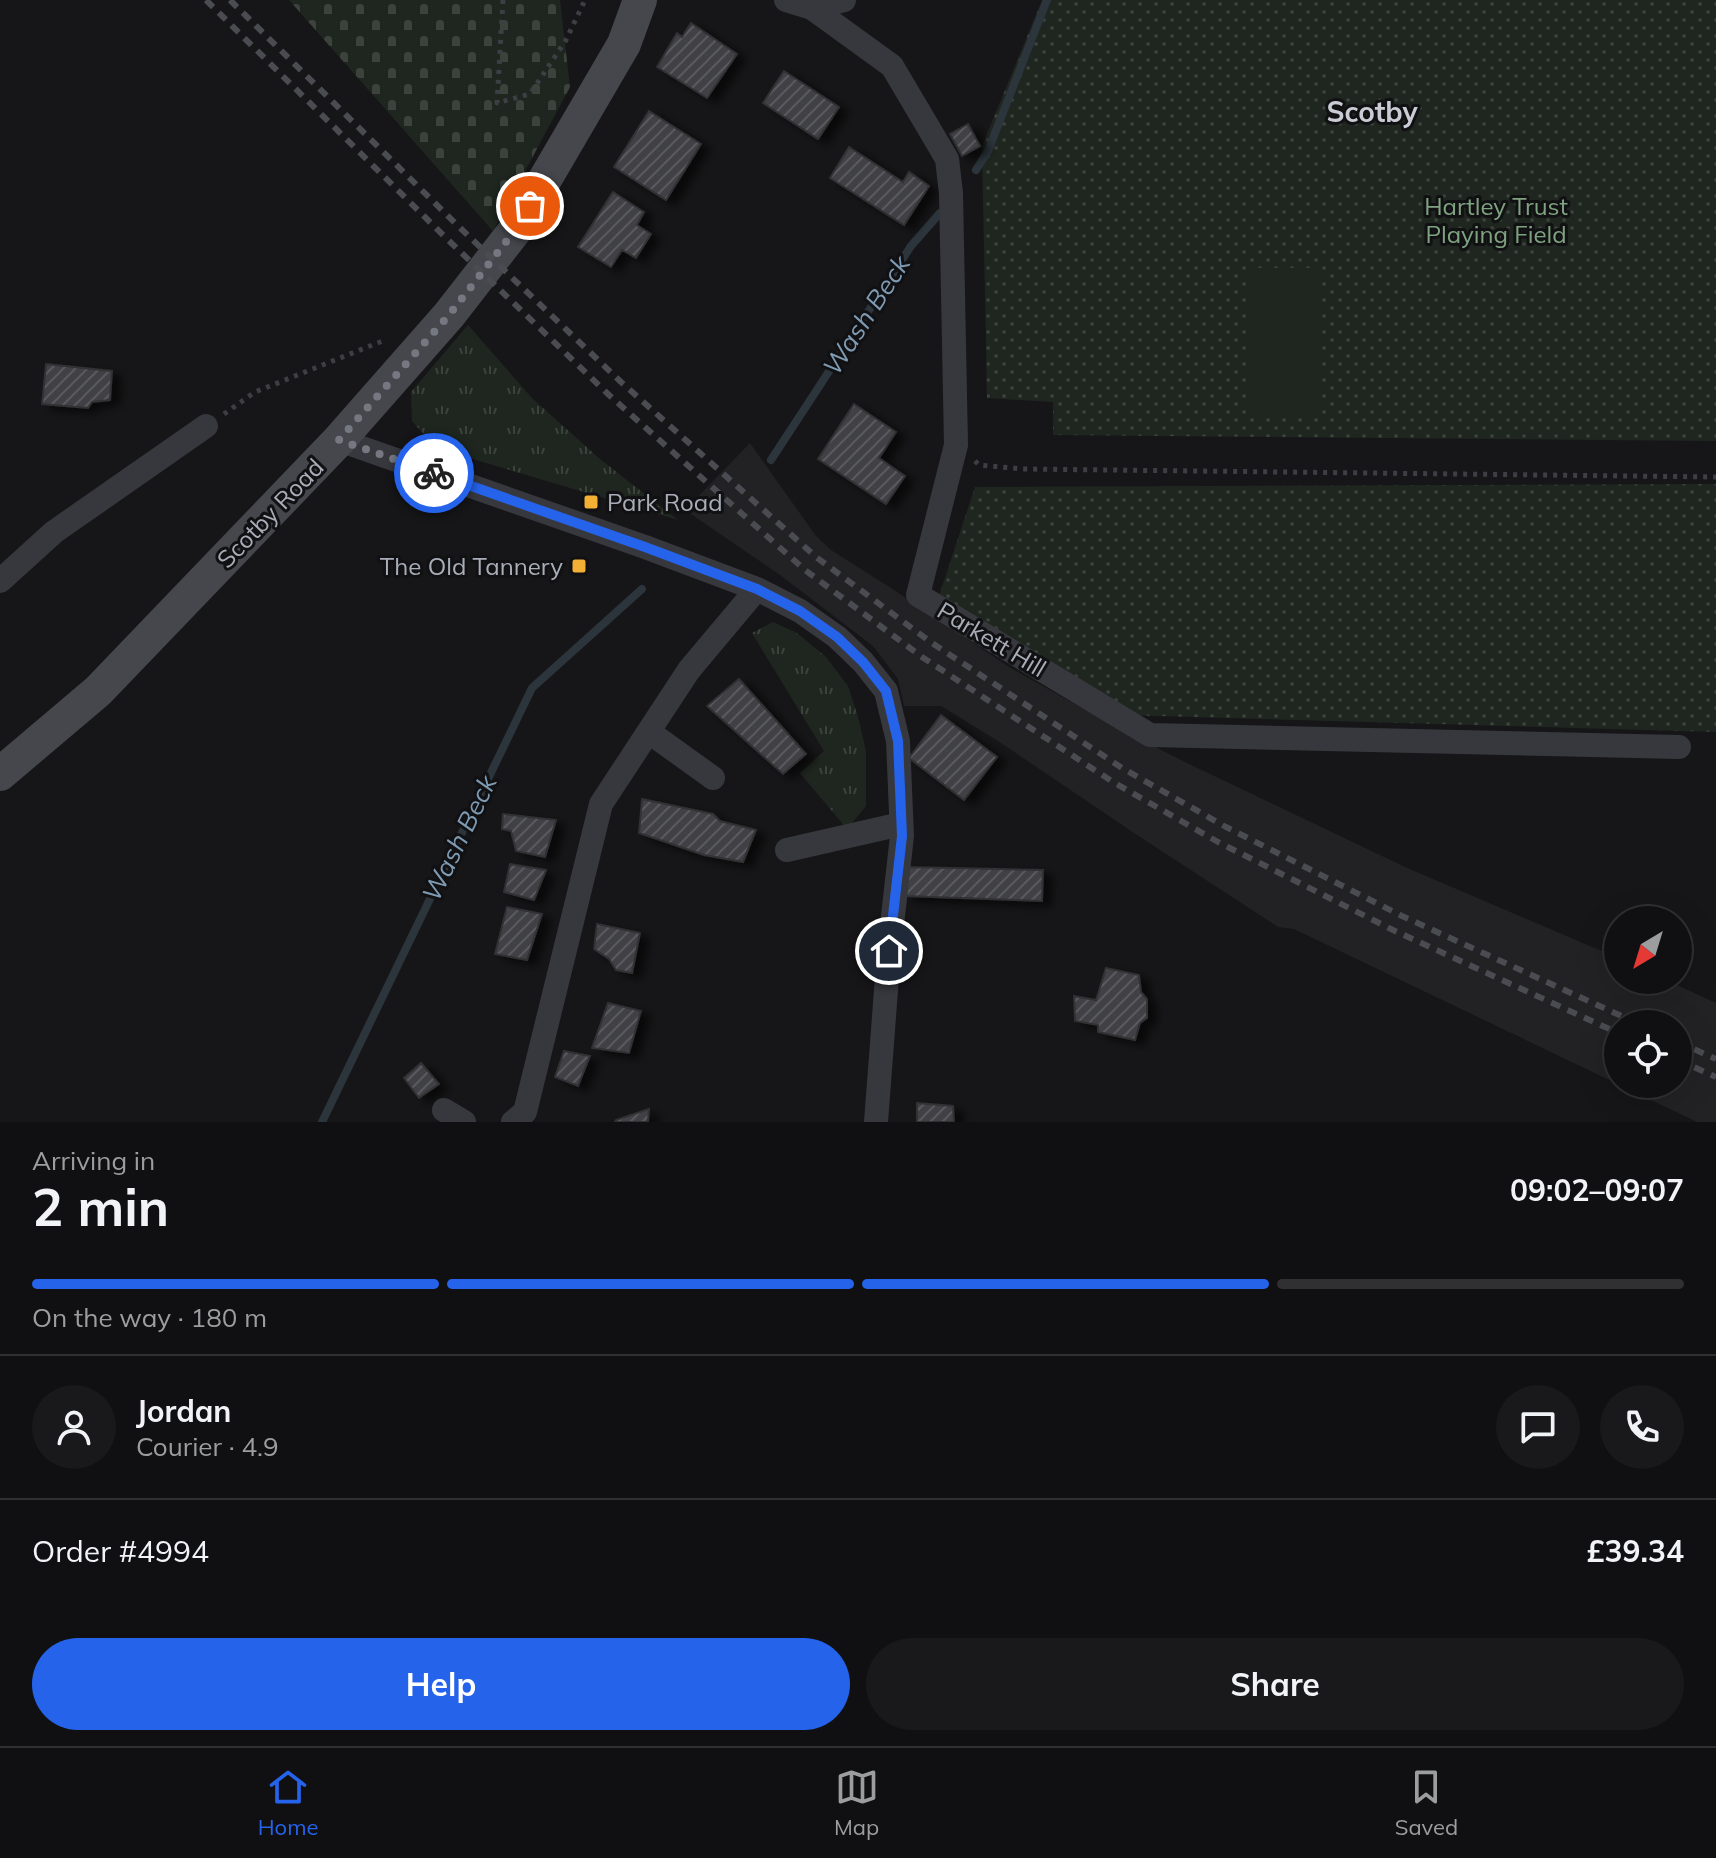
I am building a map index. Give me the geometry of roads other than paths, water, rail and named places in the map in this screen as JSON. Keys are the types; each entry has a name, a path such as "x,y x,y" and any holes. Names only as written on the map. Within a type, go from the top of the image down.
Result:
{"street":[{"name":"Scotby Road","path":"0,774 98,691 339,440 449,315 516,229 624,44 640,0"},
{"name":"Parkett Hill","path":"786,0 812,8 892,66 947,159 951,193 956,445 918,595 1150,735 1679,747"},
{"path":"812,8 844,0"},
{"path":"0,581 54,532 206,426"},
{"path":"339,440 757,589 800,611 837,637 863,662 886,691 898,741 902,836 889,951 876,1122"},
{"path":"513,1122 525,1112 601,804 689,670 757,589"},
{"path":"649,732 713,778"},
{"path":"787,850 901,824"}],"waterway":[{"name":"Wash Beck","path":"976,170 988,151 1047,0"},
{"name":"Wash Beck","path":"771,460 911,246 940,213"},
{"name":"Wash Beck","path":"322,1122 532,688 642,589"}],"railway":[{"path":"206,0 609,395 805,570 922,657 1113,782 1218,842 1395,931 1604,1027"},
{"path":"230,0 621,382 816,557 932,643 1122,768 1226,827 1402,916 1608,1010"},
{"path":"1692,1048 1716,1059"},
{"path":"1692,1066 1716,1077"}],"place":[{"name":"Park Road","path":"591,502"},
{"name":"The Old Tannery","path":"579,566"}],"district":[{"name":"Scotby","path":"1372,111"}],"park label":[{"name":"Hartley Trust Playing Field","path":"1496,220"}]}
